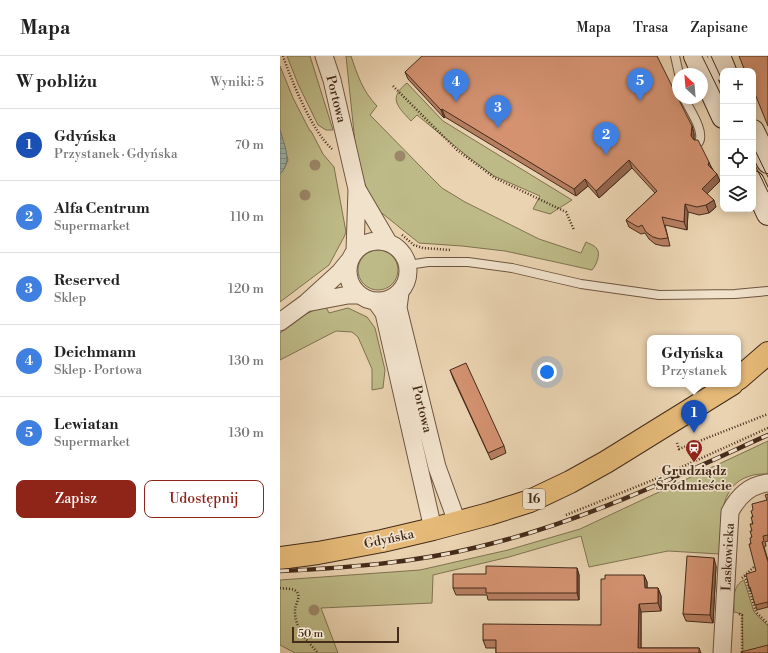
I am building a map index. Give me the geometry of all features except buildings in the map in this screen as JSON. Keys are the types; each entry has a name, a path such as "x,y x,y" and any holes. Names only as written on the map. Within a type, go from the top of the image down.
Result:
{"main road":[{"path":"695,56 720,110"},
{"path":"719,56 724,68"},
{"path":"756,137 768,162"},
{"path":"756,188 768,214"},
{"name":"Gdyńska","path":"741,378 768,353"},
{"name":"Gdyńska","path":"741,382 768,372"},
{"name":"Gdyńska","path":"280,558 318,553 382,541 489,514 530,501 570,482 606,462 730,387"}],"street":[{"name":"Portowa","path":"324,56 332,80 356,189 352,256"},
{"name":"Portowa","path":"356,189 388,242"},
{"path":"280,322 306,303 340,272 352,256 365,244 378,241 388,242 398,248 406,258 409,273 407,281 400,293 387,301 376,302 358,295 348,295 306,303"},
{"path":"352,256 348,273 351,285 358,295"},
{"name":"Portowa","path":"400,293 398,308 413,404"},
{"name":"Portowa","path":"376,302 384,313 413,404 423,446 433,529"},
{"name":"Portowa","path":"423,446 437,467 457,522"},
{"name":"Laskowicka","path":"722,653 730,512 736,501 746,490 768,483"}],"lane":[{"path":"675,56 678,68"},
{"path":"687,104 700,129 701,137 699,142"},
{"path":"408,265 428,262 468,262 512,268 581,284 659,295 735,294 768,291"}],"path":[{"path":"283,56 290,77 311,119 324,142 332,149"},
{"path":"393,86 457,150 495,178 566,212 574,230"},
{"path":"677,443 679,448 768,414"},
{"path":"566,515 653,480 768,428"},
{"path":"737,582 756,565"},
{"path":"745,576 756,612 768,624"},
{"path":"280,588 297,591 298,599 295,616 305,638 318,653"},
{"path":"737,613 742,614 742,653"}],"shaded area":[{"path":"287,56 310,56 333,130 326,130 318,125 298,84"},
{"path":"346,56 351,56 364,89 377,106 370,115 442,188 465,202 539,239 581,253 586,242 598,251 598,257 592,270 505,251 419,243 383,214 372,209 356,152"},
{"path":"280,66 293,98 310,131 323,154 334,167 346,232 329,265 280,302 280,174 288,160 280,130"},
{"path":"407,83 443,121 572,200 550,214 533,209 540,196 494,176 417,115 411,121 402,111 396,98 401,88"},
{"path":"378,250 386,252 392,256 396,262 398,270 396,278 392,284 386,288 378,290 370,288 364,284 360,278 358,270 360,262 364,256 370,252"},
{"path":"325,305 329,313 348,308 367,317 375,328 385,370 383,388 372,390 372,369 358,337 352,332 336,331 280,360 280,333 304,315"},
{"path":"768,441 768,474 752,475 739,481 732,488 726,498 721,520 720,554 668,551 589,567 581,536 509,557 433,575 432,603 321,608 338,653 295,653 280,645 280,580 420,570 508,550 580,529"},
{"path":"744,580 754,612 768,626 768,647 743,653 742,614 734,612 734,594 737,586"}],"water":[{"path":"280,130 287,158 284,169 280,174"}],"tram line":[{"path":"702,56 720,93"},
{"path":"711,56 720,76"},
{"path":"756,152 768,177"},
{"path":"756,167 768,192"}],"railway":[{"path":"280,571 404,561 454,553 516,537 626,498 768,435"}],"place":[{"name":"Lewiatan","path":"640,101"},
{"name":"Deichmann","path":"456,102"},
{"name":"Reserved","path":"498,128"},
{"name":"Alfa Centrum","path":"606,155"},
{"name":"Gdyńska","path":"694,433"},
{"name":"Grudziądz Śródmieście","path":"694,463"}]}
